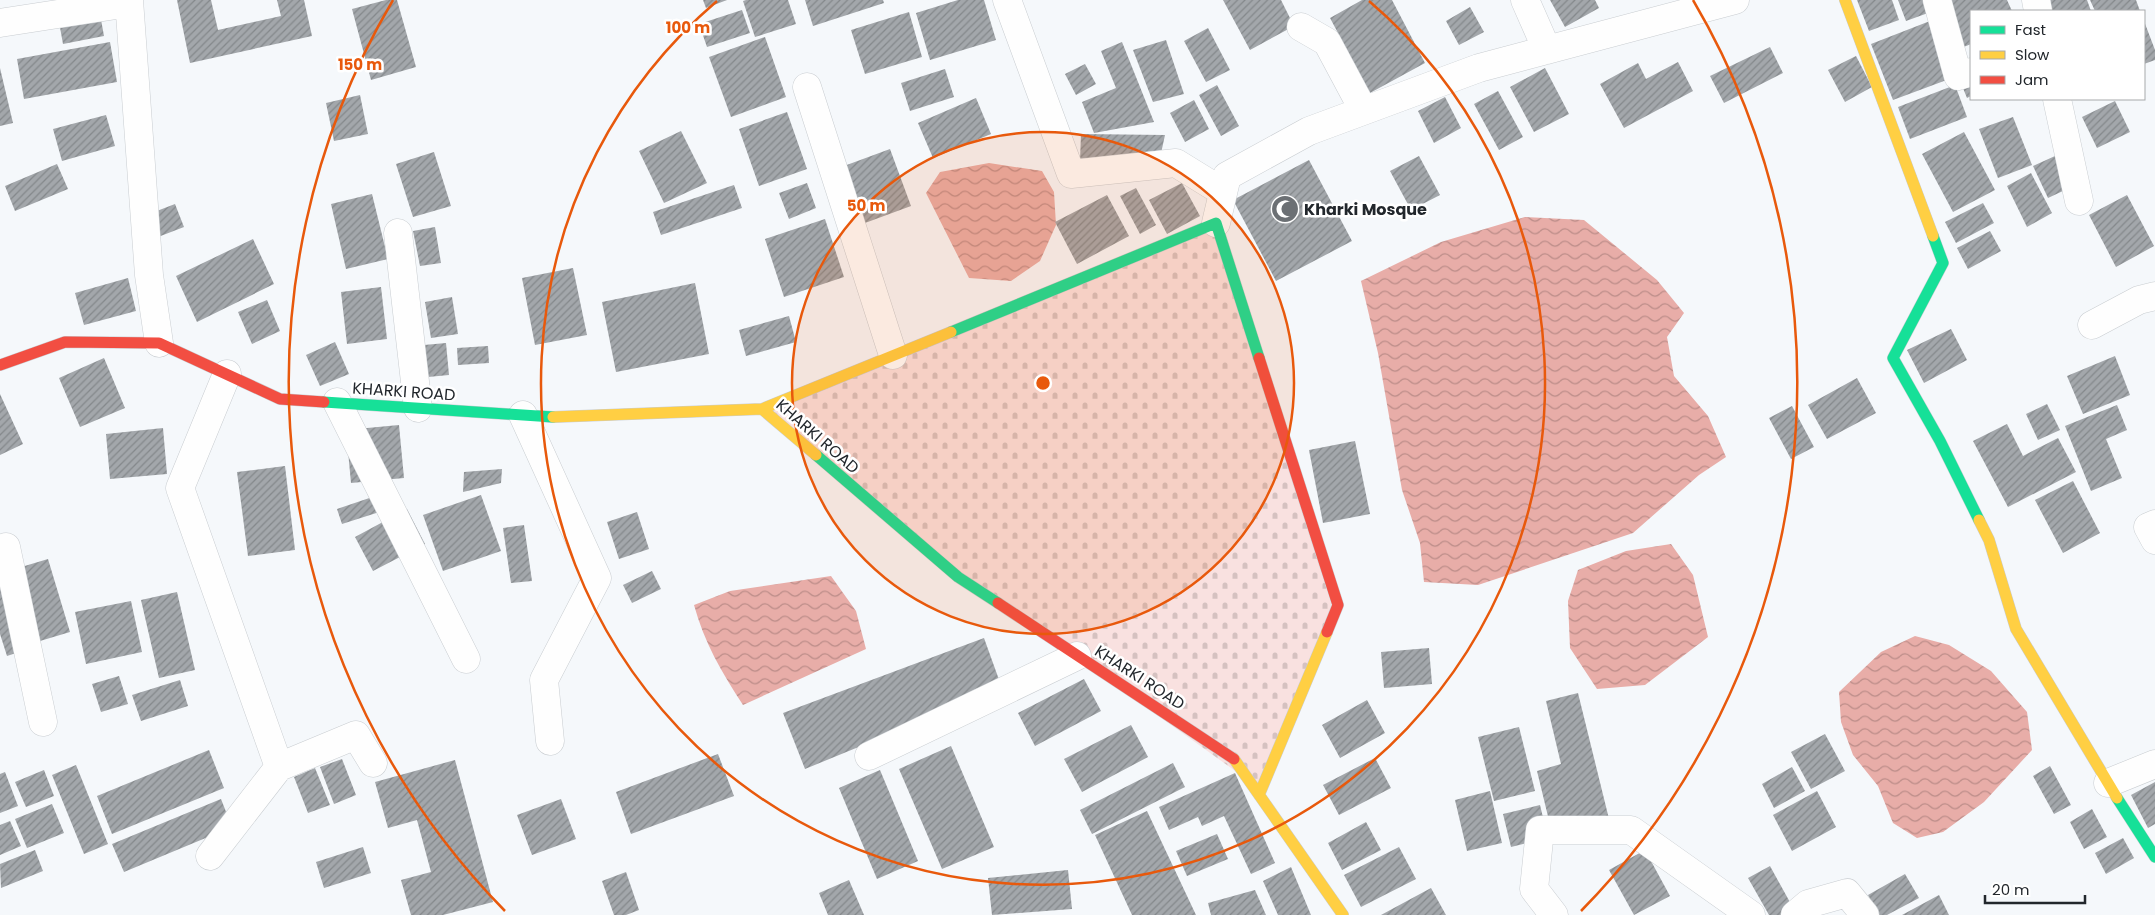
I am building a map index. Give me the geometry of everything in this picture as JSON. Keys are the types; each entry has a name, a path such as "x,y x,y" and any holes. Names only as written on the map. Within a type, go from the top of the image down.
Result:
{"street":[{"path":"1007,0 1071,174 1176,164 1223,192"},
{"path":"1525,0 1547,50"},
{"path":"1259,795 1338,605 1216,223 1227,176 1308,131 1479,68 1735,0"},
{"path":"1845,0 1942,263 1893,358 1940,441 1989,540 2016,629 2155,858"},
{"path":"1937,0 1958,76 1970,72"},
{"path":"0,24 129,2 149,275 159,343"},
{"path":"1301,27 1327,42 1358,100"},
{"path":"807,87 893,355"},
{"path":"2057,100 2079,201"},
{"path":"762,409 1216,223"},
{"path":"398,233 418,408"},
{"path":"2092,325 2139,300 2155,296"},
{"name":"KHARKI ROAD","path":"0,365 65,342 159,343 280,399 560,417 762,409 958,578 1233,758 1343,915"},
{"path":"227,374 180,488 279,768"},
{"path":"337,402 466,659"},
{"path":"523,415 597,578 544,680 550,741"},
{"path":"2155,524 2148,527 2155,540"},
{"path":"6,546 42,722"},
{"path":"869,756 1078,656"},
{"path":"210,856 279,768 356,735 373,763"},
{"path":"2108,783 2155,764"},
{"path":"1554,915 1534,889 1540,830 1631,830 1751,915"},
{"path":"1795,915 1808,904 1847,893 1865,915"}],"green space":[{"path":"1213,228 1332,606 1259,788 962,575 771,410"}],"water":[{"path":"989,163 1042,171 1054,192 1056,225 1040,261 1011,281 969,278 926,193 940,172"},
{"path":"1525,217 1584,220 1657,280 1684,313 1667,337 1674,376 1708,416 1726,457 1699,475 1633,533 1478,585 1424,582 1420,543 1402,490 1378,353 1361,281 1441,242"},
{"path":"1671,544 1693,575 1708,637 1645,685 1597,689 1570,648 1568,601 1578,570 1626,551"},
{"path":"831,576 856,611 866,649 743,705 714,657 694,605 730,591"},
{"path":"1915,636 1949,645 1991,671 2027,712 2032,750 1984,802 1943,832 1917,838 1893,823 1878,786 1853,755 1841,722 1839,692 1881,652"}],"building":[{"path":"177,0 211,0 218,30 281,16 277,0 304,0 312,36 190,63"},
{"path":"386,0 397,0 416,67 371,80 352,9"},
{"path":"703,0 727,0 706,8"},
{"path":"788,0 796,24 755,37 743,1"},
{"path":"805,0 883,0 884,3 813,26"},
{"path":"958,0 984,0 996,40 930,60 916,13"},
{"path":"1223,0 1281,0 1294,26 1250,50"},
{"path":"1362,0 1392,0 1425,63 1370,93 1330,18"},
{"path":"1550,0 1595,0 1599,8 1565,27"},
{"path":"1857,0 1892,0 1899,20 1869,31"},
{"path":"1898,0 1923,0 1928,13 1906,21"},
{"path":"1934,0 2007,0 2012,10 1970,10 1970,44 1954,51"},
{"path":"2030,0 2087,0 2091,10 2034,10"},
{"path":"2090,0 2136,0 2140,10 2095,10"},
{"path":"1470,7 1484,32 1459,45 1446,21"},
{"path":"742,10 750,33 707,47 699,24"},
{"path":"909,12 922,57 865,74 851,30"},
{"path":"100,14 104,36 63,44 59,22"},
{"path":"1930,21 1952,78 1893,100 1871,44"},
{"path":"2145,24 2155,50 2155,60 2145,64"},
{"path":"1208,28 1230,70 1206,82 1184,41"},
{"path":"765,37 786,97 731,117 709,57"},
{"path":"1166,40 1184,94 1153,102 1133,50"},
{"path":"110,42 117,82 24,99 17,59"},
{"path":"1122,42 1154,122 1094,133 1082,102 1116,88 1101,51"},
{"path":"1770,47 1783,73 1724,103 1710,76"},
{"path":"1856,56 1872,87 1845,102 1828,70"},
{"path":"1970,60 1970,96 1967,98 1954,66"},
{"path":"1678,62 1693,91 1624,128 1600,84 1638,63 1646,79"},
{"path":"1085,64 1096,84 1076,95 1065,74"},
{"path":"0,68 13,123 0,126"},
{"path":"1545,68 1569,114 1534,132 1510,87"},
{"path":"945,69 954,97 910,111 901,83"},
{"path":"1217,85 1239,126 1221,136 1199,95"},
{"path":"1955,85 1967,117 1910,139 1898,107"},
{"path":"1498,91 1523,137 1499,150 1474,104"},
{"path":"360,95 368,134 334,141 326,103"},
{"path":"1445,97 1461,128 1434,143 1418,111"},
{"path":"976,98 991,134 933,158 918,123"},
{"path":"1194,100 1209,129 1185,142 1170,113"},
{"path":"2115,101 2130,132 2097,148 2082,117"},
{"path":"787,112 807,169 759,186 739,129"},
{"path":"106,115 115,146 62,161 53,129"},
{"path":"2013,117 2032,165 1998,178 1979,129"},
{"path":"681,131 707,183 664,203 639,151"},
{"path":"1964,132 1995,190 1953,212 1922,154"},
{"path":"1081,134 1165,135 1160,158 1080,161"},
{"path":"890,149 911,206 865,223 844,166"},
{"path":"2066,151 2082,182 2048,198 2033,166"},
{"path":"434,152 451,206 413,217 396,164"},
{"path":"1419,156 1440,195 1411,210 1390,171"},
{"path":"1309,160 1352,241 1276,281 1233,200"},
{"path":"57,164 68,189 15,211 5,186"},
{"path":"2031,173 2052,213 2027,227 2007,186"},
{"path":"807,183 816,208 789,219 779,193"},
{"path":"1182,183 1200,216 1167,234 1149,200"},
{"path":"734,185 742,208 661,235 653,212"},
{"path":"1136,188 1156,225 1140,234 1120,196"},
{"path":"372,194 388,259 346,269 331,204"},
{"path":"1107,195 1129,236 1077,264 1055,222"},
{"path":"2127,195 2154,246 2116,267 2089,215"},
{"path":"1983,203 1994,223 1956,243 1945,222"},
{"path":"175,204 184,227 158,237 149,214"},
{"path":"825,219 844,277 784,297 765,239"},
{"path":"435,227 441,263 420,266 413,231"},
{"path":"1990,231 2001,251 1968,269 1957,248"},
{"path":"253,239 274,284 197,322 176,276"},
{"path":"573,268 587,335 535,345 522,278"},
{"path":"128,278 136,311 84,325 75,293"},
{"path":"695,283 709,354 616,372 602,302"},
{"path":"381,287 387,339 347,344 341,292"},
{"path":"452,297 458,334 431,338 425,302"},
{"path":"267,300 280,331 252,344 238,312"},
{"path":"789,316 796,342 746,356 739,330"},
{"path":"1951,329 1967,360 1924,383 1907,350"},
{"path":"335,342 349,374 320,386 306,355"},
{"path":"446,343 449,375 428,377 424,345"},
{"path":"488,346 489,363 458,365 457,348"},
{"path":"2115,356 2130,395 2083,414 2067,376"},
{"path":"104,358 125,408 80,427 59,378"},
{"path":"1857,378 1876,413 1827,439 1808,405"},
{"path":"0,394 23,444 0,455"},
{"path":"2047,404 2060,430 2038,440 2026,414"},
{"path":"2117,405 2127,430 2106,439 2122,478 2091,491 2065,426"},
{"path":"1792,406 1814,447 1791,459 1769,418"},
{"path":"2007,424 2023,456 2058,438 2076,472 2008,507 1973,441"},
{"path":"399,425 404,478 351,483 346,430"},
{"path":"163,428 167,474 110,479 106,434"},
{"path":"1355,441 1370,514 1323,523 1309,450"},
{"path":"285,466 295,550 248,556 237,472"},
{"path":"502,469 501,483 463,492 464,472"},
{"path":"2073,481 2100,533 2063,553 2035,500"},
{"path":"390,491 395,507 342,524 337,509"},
{"path":"481,495 501,551 443,571 423,515"},
{"path":"407,509 425,544 373,571 355,537"},
{"path":"637,512 649,549 619,559 607,522"},
{"path":"524,525 532,581 511,583 503,528"},
{"path":"0,552 31,648 7,656 0,634"},
{"path":"48,559 70,632 40,641 18,568"},
{"path":"652,571 661,589 632,603 623,585"},
{"path":"177,592 195,670 159,678 141,600"},
{"path":"131,601 142,652 86,664 75,612"},
{"path":"984,638 1002,688 805,769 783,713"},
{"path":"1429,648 1432,684 1384,688 1381,652"},
{"path":"119,676 128,704 101,712 92,684"},
{"path":"1084,679 1101,711 1035,746 1018,713"},
{"path":"180,680 188,706 141,721 132,695"},
{"path":"1578,693 1610,823 1553,837 1537,771 1561,764 1546,701"},
{"path":"1367,700 1385,733 1340,758 1322,725"},
{"path":"1131,725 1148,757 1082,792 1064,759"},
{"path":"1519,727 1535,791 1494,801 1478,737"},
{"path":"1825,734 1845,771 1811,789 1791,752"},
{"path":"951,746 994,847 942,869 899,769"},
{"path":"209,750 224,788 112,834 97,796"},
{"path":"718,754 734,796 631,834 616,792"},
{"path":"1375,758 1391,788 1339,815 1323,785"},
{"path":"342,759 356,795 334,804 320,767"},
{"path":"455,760 493,902 443,915 411,915 401,880 431,872 417,820 388,828 375,782"},
{"path":"1173,763 1185,787 1092,834 1080,810"},
{"path":"76,765 108,844 84,854 52,775"},
{"path":"2050,766 2071,805 2054,814 2033,776"},
{"path":"1792,767 1805,791 1774,808 1762,784"},
{"path":"315,768 330,805 308,813 294,777"},
{"path":"44,770 54,796 26,807 15,782"},
{"path":"880,770 918,861 877,879 839,788"},
{"path":"5,772 18,806 0,813 0,774"},
{"path":"1235,773 1275,863 1251,874 1224,816 1202,826 1198,817 1169,830 1159,807"},
{"path":"2155,782 2155,824 2148,828 2131,795"},
{"path":"1490,791 1502,843 1467,851 1455,800"},
{"path":"1817,791 1836,827 1792,851 1773,815"},
{"path":"221,799 232,827 124,872 112,844"},
{"path":"561,799 576,839 532,855 517,815"},
{"path":"52,804 64,833 27,848 15,819"},
{"path":"1540,805 1548,838 1511,847 1503,814"},
{"path":"2092,809 2107,837 2084,849 2070,822"},
{"path":"1147,811 1196,915 1132,915 1095,835"},
{"path":"10,821 21,846 0,855 0,825"},
{"path":"1366,822 1381,850 1342,870 1328,843"},
{"path":"1217,834 1228,859 1187,876 1176,851"},
{"path":"2123,838 2134,858 2106,874 2095,853"},
{"path":"363,847 371,873 324,888 316,862"},
{"path":"1399,847 1416,879 1361,907 1344,875"},
{"path":"35,850 43,871 1,888 0,864"},
{"path":"1645,850 1670,896 1634,915 1609,870"},
{"path":"1770,866 1797,915 1769,915 1748,878"},
{"path":"1291,867 1311,915 1278,915 1263,881"},
{"path":"1068,870 1072,909 992,915 988,878"},
{"path":"626,872 639,910 626,915 614,915 602,881"},
{"path":"1905,874 1919,898 1887,915 1878,915 1868,895"},
{"path":"849,880 864,915 828,915 819,893"},
{"path":"1431,888 1446,915 1381,915"},
{"path":"1255,890 1266,915 1211,915 1208,903"},
{"path":"1939,895 1949,915 1902,915"}],"traffic: fast":[{"path":"951,332 1216,223 1259,358"},
{"path":"1933,236 1943,263 1893,358 1940,441 1979,520"},
{"path":"324,402 553,417"},
{"path":"816,455 958,577 998,603"},
{"path":"2117,798 2155,857"}],"traffic: slow":[{"path":"1845,0 1933,236"},
{"path":"762,409 951,332"},
{"path":"553,417 762,409 816,455"},
{"path":"1979,520 1989,540 2016,629 2117,798"},
{"path":"1259,795 1327,632"},
{"path":"1234,759 1343,915"}],"traffic: jam":[{"path":"0,365 65,342 159,343 280,399 324,402"},
{"path":"1259,358 1338,605 1327,632"},
{"path":"998,603 1234,759"}],"place":[{"name":"Kharki Mosque","path":"1285,209"}]}
